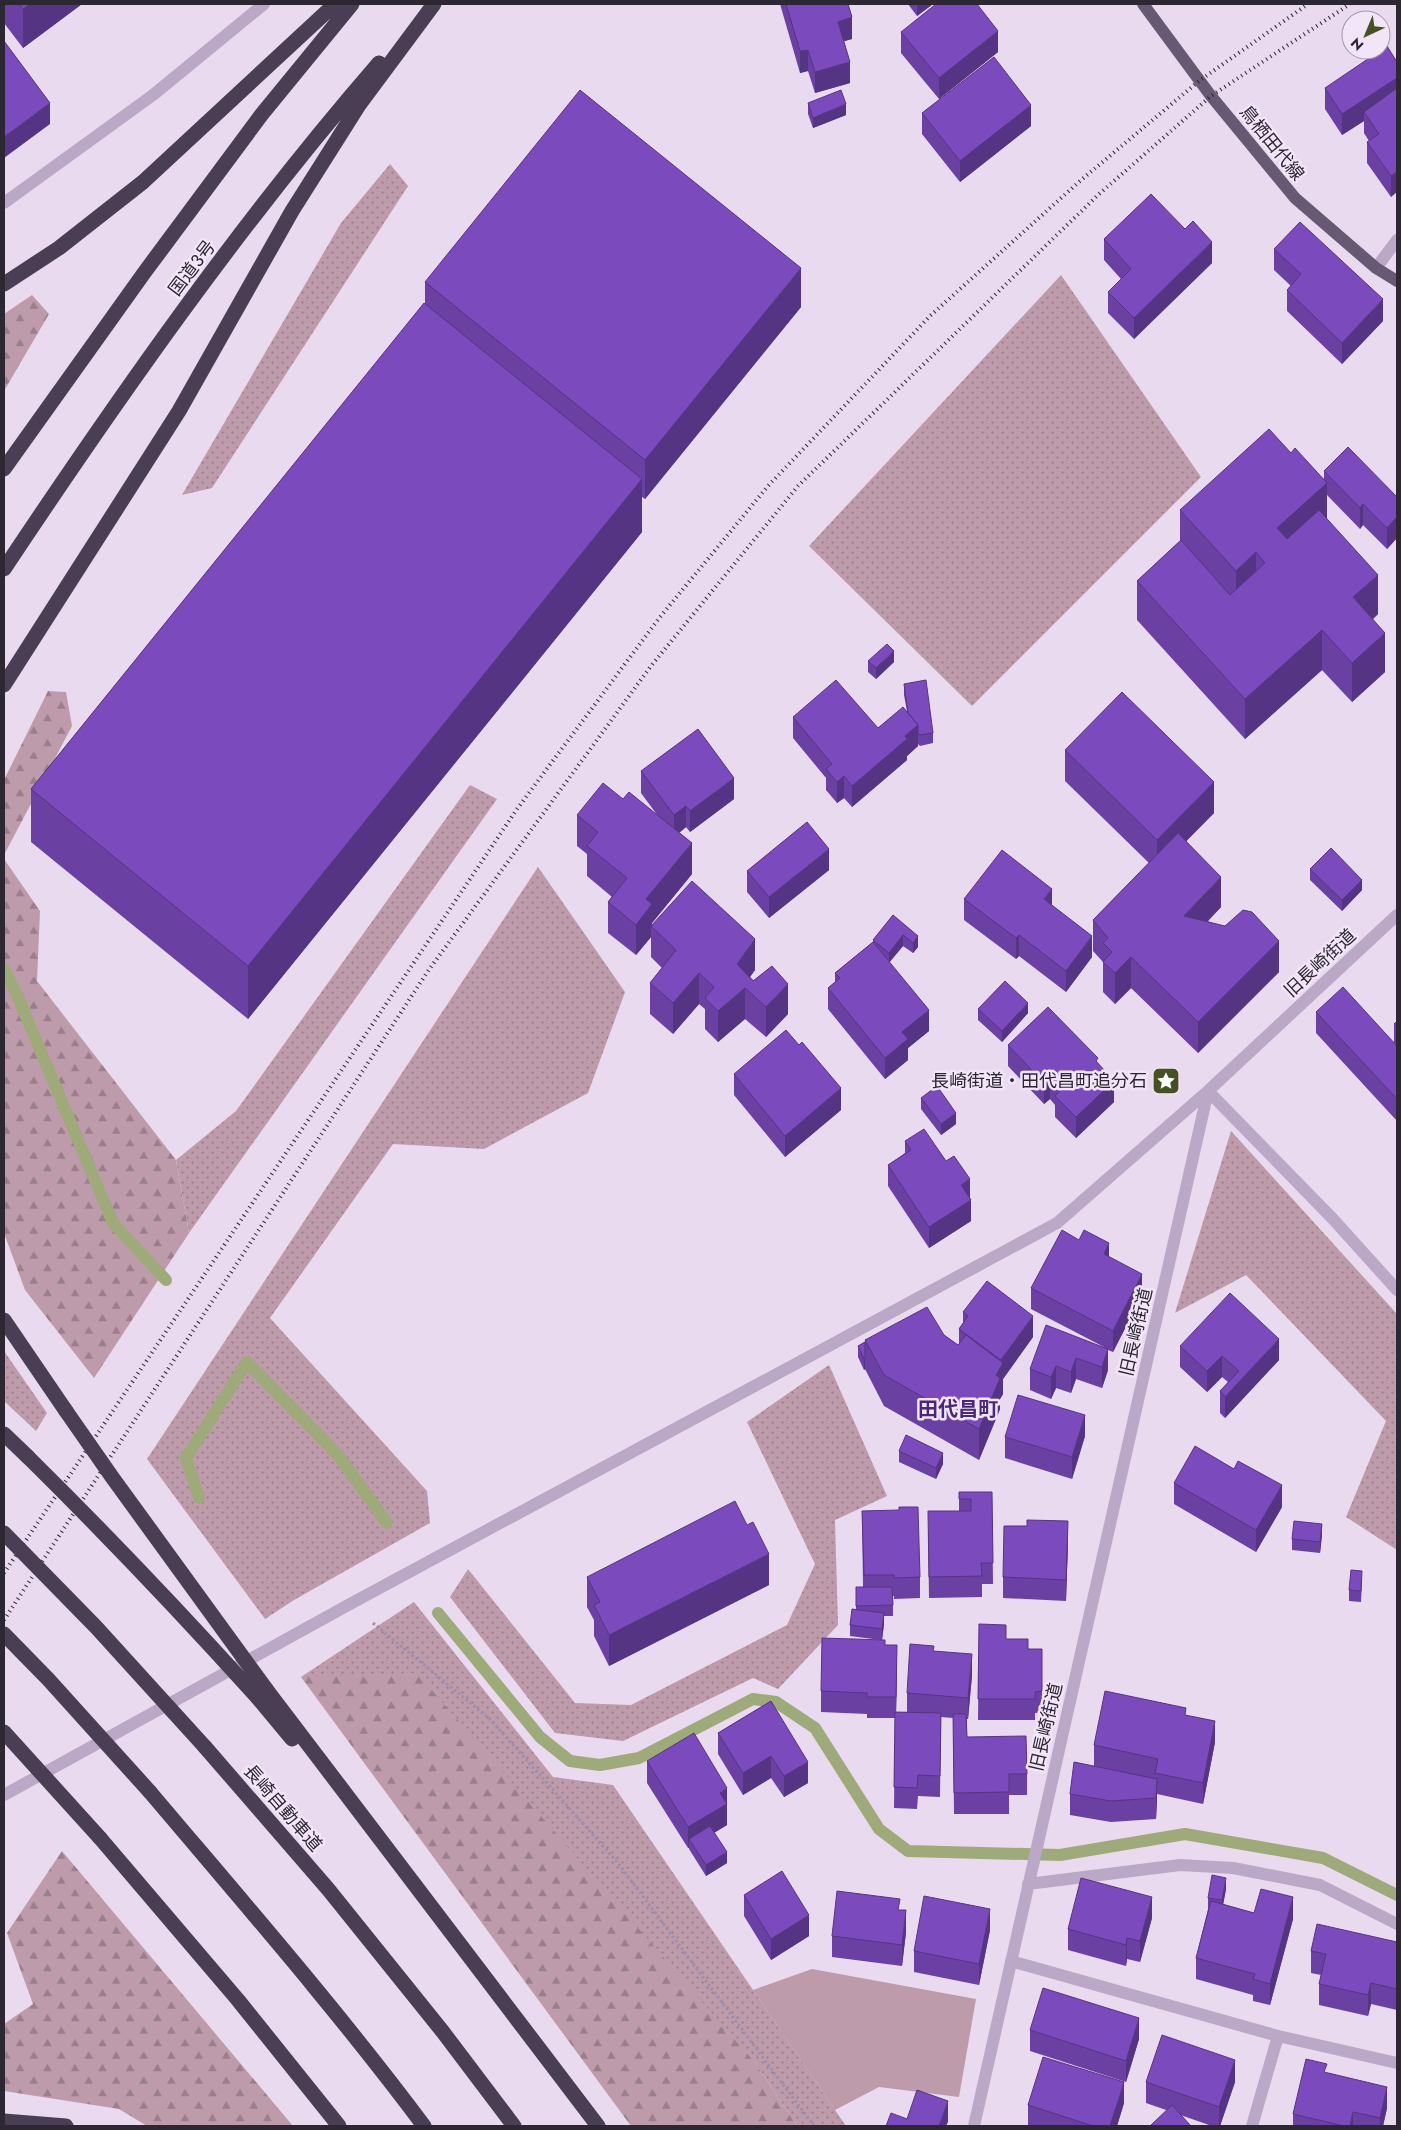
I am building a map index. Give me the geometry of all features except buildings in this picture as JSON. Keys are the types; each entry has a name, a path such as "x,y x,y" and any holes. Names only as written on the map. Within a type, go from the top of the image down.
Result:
{"highway":[{"path":"4,284 59,248 143,182 335,4"},
{"name":"国道3号","path":"4,469 144,273 262,114 352,4"},
{"path":"4,685 179,411 292,211 358,105 432,4"},
{"name":"国道3号","path":"4,569 60,484 201,286 330,120 432,4"},
{"path":"4,1320 262,1693 412,1882 598,2126"},
{"path":"4,1434 262,1693"},
{"name":"長崎自動車道","path":"4,1533 96,1628 205,1746 328,1889 443,2032 514,2126"},
{"path":"4,1634 48,1679 150,1792 270,1933 386,2075 424,2126"},
{"path":"4,1732 100,1838 238,2000 339,2126"},
{"path":"4,2121 66,2126"}],"main road":[{"name":"鳥栖田代線","path":"1142,4 1212,96 1295,198 1376,268 1397,281"}],"street":[{"path":"4,203 153,95 264,4"},
{"path":"1376,268 1397,240"},
{"name":"旧長崎街道","path":"1028,1884 1208,1091 1397,914"},
{"path":"4,1795 350,1604 1057,1223 1208,1091 1333,1220 1397,1290"},
{"path":"974,2126 1028,1884 1180,1866 1233,1868 1320,1885 1397,1924"},
{"path":"1011,1961 1278,2036 1397,2063"},
{"path":"1252,2126 1278,2036"}],"path":[{"path":"350,1604 491,1720 618,1864 814,2126"}],"green space":[{"path":"390,164 408,186 212,488 182,495 341,223"},
{"path":"1061,275 1201,477 972,706 809,546"},
{"path":"32,295 49,314 4,391 4,314"},
{"path":"48,691 66,692 72,726 4,855 4,780"},
{"path":"470,785 497,799 189,1233 176,1160 236,1111"},
{"path":"4,859 40,911 37,981 176,1160 189,1233 94,1378 25,1290 4,1233"},
{"path":"538,867 625,992 588,1093 484,1149 393,1144 270,1318 427,1491 430,1523 294,1600 265,1619 147,1459"},
{"path":"1231,1131 1397,1314 1397,1550 1346,1517 1386,1421 1246,1275 1175,1313"},
{"path":"4,1351 47,1413 36,1431 4,1401"},
{"path":"829,1365 887,1496 835,1520 838,1625 778,1689 753,1678 623,1741 555,1733 450,1597 468,1569 575,1703 631,1705 787,1625 815,1564 747,1422"},
{"path":"414,1602 553,1777 613,1785 846,2126 797,2126 756,2064 301,1677"},
{"path":"417,1673 756,2064 797,2126 631,2126 301,1677"},
{"path":"62,1851 293,2126 147,2126 119,2109 4,2091 4,2024 33,2004 7,1933"},
{"path":"812,1969 976,1999 959,2097 879,2087 835,2110 753,1990"}],"waterway":[{"path":"4,969 17,995 113,1223 166,1280"},
{"path":"199,1498 186,1458 247,1362 338,1455 387,1523"},
{"path":"438,1613 540,1737 570,1761 600,1765 639,1758 753,1699 776,1702 815,1728 879,1829 908,1851 1060,1855 1185,1834 1323,1858 1397,1895"}],"railway":[{"path":"4,1573 517,809 660,617 768,486 930,316 1080,181 1199,81 1308,4"},
{"path":"4,1620 428,971 651,666 798,486 1098,195 1211,96 1350,4"}],"place":[{"name":"長崎街道・田代昌町追分石","path":"1166,1081"}],"district":[{"name":"田代昌町","path":"958,1409"}]}
